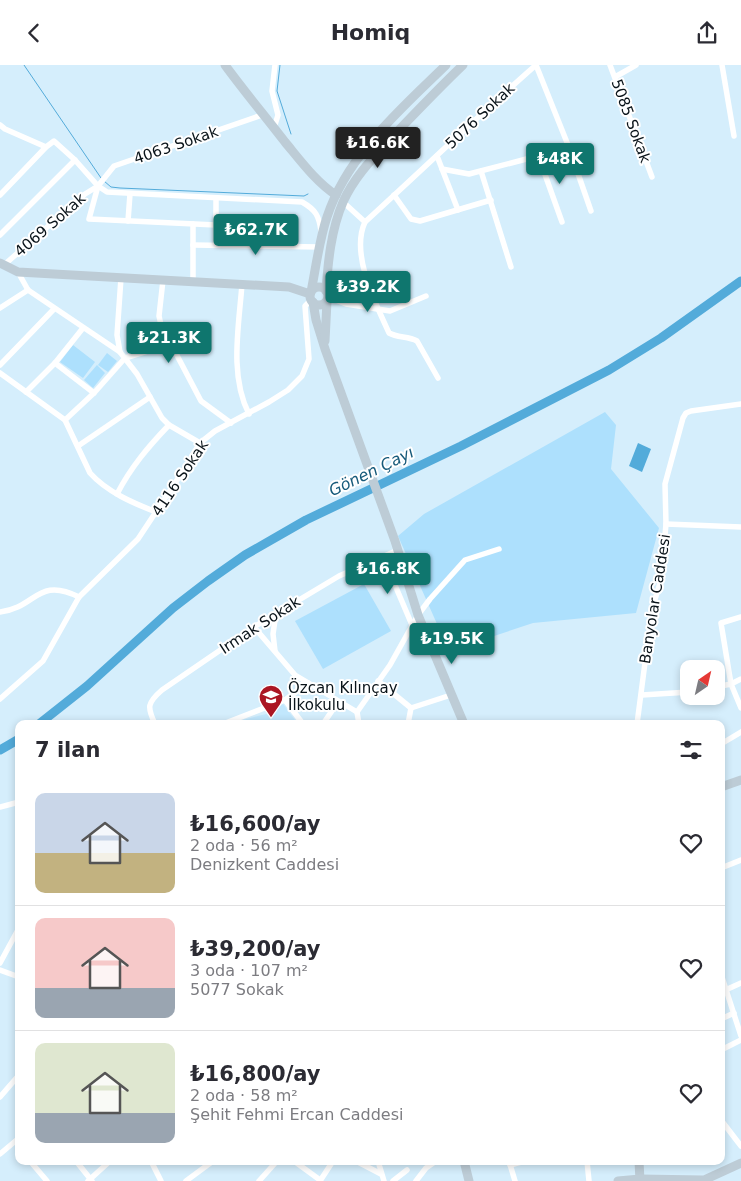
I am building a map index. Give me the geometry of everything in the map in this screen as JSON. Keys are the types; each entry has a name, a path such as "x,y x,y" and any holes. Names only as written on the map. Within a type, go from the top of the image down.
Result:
{"main road":[{"path":"224,65 299,159 336,195"},
{"path":"446,65 395,116 350,169 327,217 311,297 325,349 395,541 418,615 462,720"},
{"path":"325,349 329,256 343,202 369,161 463,65"},
{"path":"2,264 18,272 289,287 311,297 321,305 327,296"},
{"path":"311,297 319,287 327,296"},
{"path":"725,786 741,780"},
{"path":"618,1181 704,1181 741,1163"},
{"path":"465,1165 469,1181"},
{"path":"639,1165 640,1180"}],"street":[{"path":"274,128 278,115 272,91 275,65"},
{"path":"536,65 568,145 591,211"},
{"name":"5076 Sokak","path":"364,222 491,104 536,65"},
{"name":"5085 Sokak","path":"610,65 652,177"},
{"path":"615,77 636,65"},
{"path":"722,65 734,136"},
{"name":"4063 Sokak","path":"101,182 114,166 262,115"},
{"path":"0,135 2,127 46,147"},
{"path":"0,195 54,141 101,182 107,192 302,202 317,213 320,219 321,244 193,245"},
{"path":"442,169 469,174 568,145"},
{"path":"538,155 562,222"},
{"path":"437,156 458,210"},
{"path":"0,235 75,160"},
{"path":"481,171 511,267"},
{"path":"101,182 89,219 216,225"},
{"name":"4069 Sokak","path":"2,264 84,194 101,182"},
{"path":"128,221 130,193"},
{"path":"336,195 364,222 361,235 362,256 368,289 389,333 412,338 417,341 438,378"},
{"path":"394,195 411,219 420,221 490,200"},
{"path":"216,198 216,245"},
{"path":"193,224 193,281"},
{"path":"18,272 28,290 120,352 137,374 162,418 169,425 200,443"},
{"path":"120,352 117,335 121,278"},
{"path":"163,280 159,316 170,344 201,401 231,423"},
{"path":"242,284 237,365 243,402 248,414"},
{"path":"0,308 28,290"},
{"path":"327,296 346,304 390,311 426,296"},
{"name":"4116 Sokak","path":"0,699 43,661 79,597 138,539 200,443 207,436 288,390 302,376 309,359 305,306 311,297"},
{"path":"0,365 54,309"},
{"path":"26,393 55,363 83,328"},
{"path":"65,420 94,393 126,358 170,344"},
{"path":"55,363 94,393"},
{"path":"0,373 65,420 90,473 96,479 117,494 156,512"},
{"path":"78,446 150,397"},
{"name":"Banyolar Caddesi","path":"638,720 652,609 661,580 666,524 665,484 683,418 690,411 741,405"},
{"path":"117,494 129,471 149,445 169,425"},
{"path":"666,524 741,527"},
{"path":"358,720 357,712 418,615 465,560 499,549"},
{"name":"Irmak Sokak","path":"153,720 149,710 150,703 155,696 254,627 339,576 398,550"},
{"path":"383,557 412,625"},
{"path":"0,612 17,607 51,589 66,590 79,597"},
{"path":"274,651 273,634 276,613"},
{"path":"741,617 721,623 731,684 741,708"},
{"path":"254,627 295,675 357,712"},
{"path":"725,685 741,679"},
{"path":"378,681 411,708"},
{"path":"233,720 285,700 308,683"},
{"path":"642,695 680,693"},
{"path":"411,708 451,695"},
{"path":"285,700 300,720"},
{"path":"326,720 338,702"},
{"path":"409,720 411,708"},
{"path":"725,742 741,732"},
{"path":"0,807 15,803"},
{"path":"725,867 741,860"},
{"path":"0,963 15,935"},
{"path":"0,970 15,976"},
{"path":"725,991 741,983"},
{"path":"725,993 741,1036"},
{"path":"725,1017 734,1013"},
{"path":"725,1049 741,1040"},
{"path":"1,1093 15,1079"},
{"path":"725,1125 741,1147"},
{"path":"0,1154 15,1144"},
{"path":"33,1165 47,1181"},
{"path":"79,1165 90,1180 106,1165"},
{"path":"153,1165 161,1181"},
{"path":"186,1181 208,1165"},
{"path":"260,1181 274,1165"},
{"path":"299,1165 320,1181 330,1165"},
{"path":"364,1165 381,1174"},
{"path":"379,1165 384,1181"},
{"path":"416,1181 430,1165"},
{"path":"510,1165 515,1181"},
{"path":"587,1165 589,1181"},
{"path":"394,1181 407,1170"}],"shaded area":[{"path":"73,345 95,362 83,378 60,362"},
{"path":"107,353 117,361 108,372 98,365"},
{"path":"97,365 105,373 93,388 84,380"},
{"path":"605,412 616,425 611,469 659,528 636,613 533,623 449,651 398,536 424,514"},
{"path":"638,443 651,449 642,472 629,466"},
{"path":"364,584 391,631 323,669 295,621"},
{"path":"283,704 295,720 243,720 270,713"}],"waterway":[{"path":"24,65 101,178"},
{"path":"280,65 277,91 291,134"},
{"path":"104,181 111,187 120,188 304,196 308,194"},
{"name":"Gönen Çayı","path":"44,720 87,686 173,608 245,555 306,520 461,446 609,370 661,338 741,281"},
{"name":"Gönen Çayı","path":"0,750 15,741"}],"place":[{"name":"Özcan Kılınçay İlkokulu","path":"271,718"}]}
